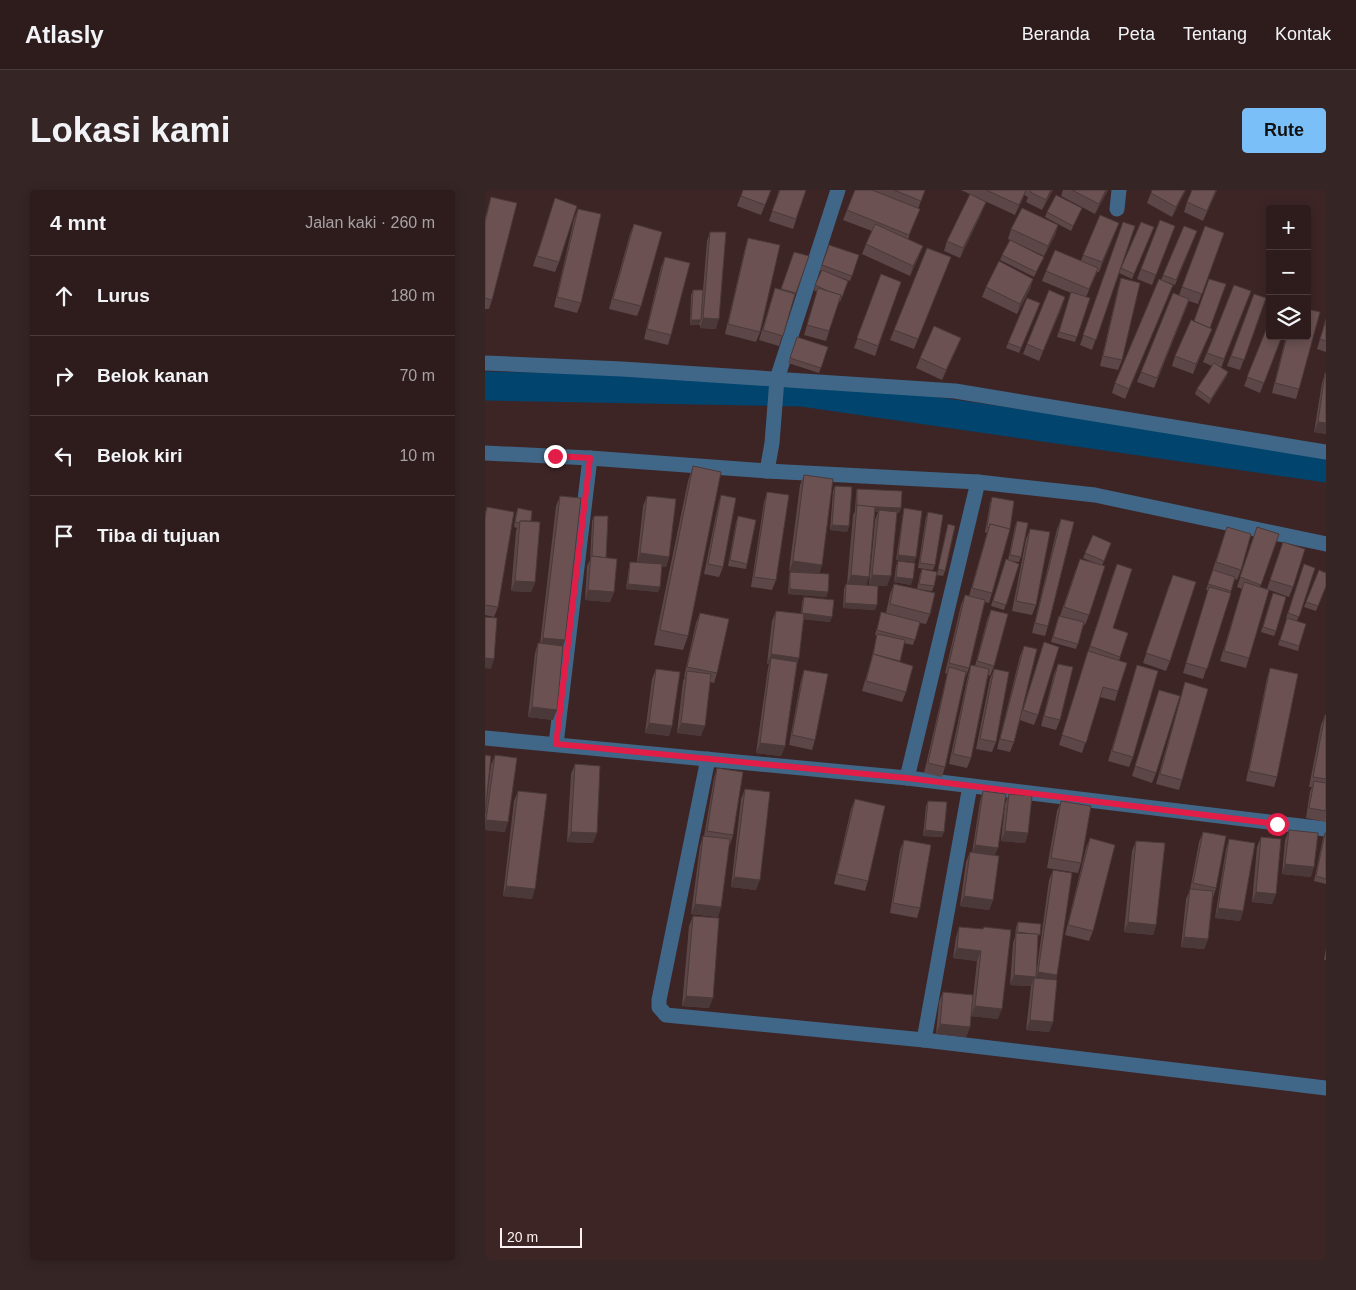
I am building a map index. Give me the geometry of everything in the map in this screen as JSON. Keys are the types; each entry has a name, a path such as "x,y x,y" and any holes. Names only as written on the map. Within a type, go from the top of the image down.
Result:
{"street":[{"path":"767,471 772,443 777,383 838,190"},
{"path":"1117,209 1119,190"},
{"path":"485,363 622,369 777,383 955,391 1326,452"},
{"path":"485,453 978,482 1095,495 1326,544"},
{"path":"556,744 590,458"},
{"path":"907,778 978,482"},
{"path":"485,738 907,778 1326,829"},
{"path":"708,760 659,1000 659,1007 666,1016 924,1040 1326,1088"},
{"path":"924,1040 971,786"}],"building":[{"path":"743,190 771,190 765,205 741,196"},
{"path":"780,190 806,190 796,219 772,211"},
{"path":"855,190 872,190 920,209 909,235 847,210"},
{"path":"894,190 925,190 921,201"},
{"path":"986,190 1026,190 1019,205"},
{"path":"1031,190 1051,190 1046,200 1030,192"},
{"path":"1072,190 1106,190 1099,204"},
{"path":"1152,190 1185,190 1176,207 1151,193"},
{"path":"1192,190 1216,190 1207,211 1187,202"},
{"path":"970,194 986,202 963,248 947,241"},
{"path":"1056,195 1082,208 1073,226 1047,212"},
{"path":"491,197 517,203 492,300 485,298 485,222"},
{"path":"555,198 577,206 559,262 537,256"},
{"path":"1022,208 1058,225 1048,246 1011,229"},
{"path":"578,209 601,214 581,303 557,297"},
{"path":"1100,215 1119,223 1102,262 1083,255"},
{"path":"1160,220 1175,226 1156,275 1141,269"},
{"path":"1123,222 1135,226 1096,340 1083,335"},
{"path":"1141,222 1154,227 1134,274 1121,268"},
{"path":"634,224 662,232 641,306 613,299"},
{"path":"875,224 923,246 913,266 866,244"},
{"path":"1184,226 1197,231 1176,280 1163,275"},
{"path":"1205,226 1224,233 1202,294 1182,287"},
{"path":"710,232 726,232 719,319 703,318"},
{"path":"748,238 780,245 760,332 728,324"},
{"path":"1010,240 1044,257 1036,272 1002,255"},
{"path":"829,245 859,255 852,276 822,265"},
{"path":"927,248 951,257 918,339 894,330"},
{"path":"1055,250 1098,268 1089,289 1046,271"},
{"path":"794,252 809,256 796,293 781,289"},
{"path":"665,257 690,263 671,335 647,329"},
{"path":"999,261 1033,279 1020,304 986,287"},
{"path":"822,270 848,281 842,297 815,285"},
{"path":"881,274 901,282 878,346 857,338"},
{"path":"1121,278 1140,283 1122,360 1103,356"},
{"path":"1159,279 1173,285 1129,389 1115,383"},
{"path":"1209,279 1226,284 1210,328 1194,321"},
{"path":"1234,285 1251,291 1224,359 1207,353"},
{"path":"775,288 795,294 783,336 763,330"},
{"path":"818,288 841,295 829,331 807,325"},
{"path":"693,290 703,290 701,320 691,320"},
{"path":"1049,290 1065,297 1043,351 1027,344"},
{"path":"1071,292 1090,298 1077,337 1059,332"},
{"path":"1173,293 1189,299 1157,378 1141,372"},
{"path":"1254,294 1266,298 1244,360 1231,356"},
{"path":"1027,298 1040,303 1021,348 1008,343"},
{"path":"1311,310 1320,312 1299,389 1275,383 1286,340 1311,340"},
{"path":"1191,320 1212,329 1196,364 1175,356"},
{"path":"1326,320 1326,341 1320,339"},
{"path":"934,326 961,338 946,370 920,358"},
{"path":"1266,330 1266,340 1280,340 1264,383 1247,377"},
{"path":"797,337 828,347 821,368 790,358"},
{"path":"1214,363 1228,372 1211,399 1197,389"},
{"path":"1326,373 1326,423 1318,422"},
{"path":"693,466 721,472 688,636 660,630"},
{"path":"804,475 833,479 822,565 793,561"},
{"path":"835,486 852,487 849,526 832,525"},
{"path":"857,489 902,491 901,508 857,506"},
{"path":"767,492 789,495 776,580 754,577"},
{"path":"721,495 736,498 723,567 708,564"},
{"path":"560,496 581,498 565,640 543,638"},
{"path":"647,496 676,499 669,557 640,553"},
{"path":"992,497 1014,501 1010,529 990,524 989,528 987,527"},
{"path":"857,505 875,507 869,577 851,575"},
{"path":"487,507 514,512 498,607 485,605 485,518"},
{"path":"518,508 532,511 531,521 515,522"},
{"path":"904,508 922,511 916,557 898,555"},
{"path":"879,510 897,512 891,576 872,575"},
{"path":"928,512 943,515 935,565 920,563"},
{"path":"594,516 608,516 606,558 592,556"},
{"path":"738,516 756,520 747,564 730,560"},
{"path":"1061,519 1074,522 1048,626 1035,623"},
{"path":"520,521 540,522 535,582 515,581"},
{"path":"1017,521 1028,523 1021,557 1010,555"},
{"path":"948,524 955,526 945,571 938,569"},
{"path":"990,524 1010,529 992,593 972,588"},
{"path":"1227,527 1251,534 1241,570 1216,562"},
{"path":"1257,527 1279,534 1261,585 1240,577"},
{"path":"1030,529 1050,532 1036,605 1016,601"},
{"path":"1093,535 1111,543 1104,561 1085,553"},
{"path":"1283,542 1305,549 1293,587 1270,580"},
{"path":"591,556 617,559 614,592 588,590"},
{"path":"1006,559 1019,564 1006,605 993,601"},
{"path":"1080,559 1105,566 1089,615 1064,607"},
{"path":"898,561 915,563 913,579 896,577"},
{"path":"630,562 662,564 660,587 628,584"},
{"path":"1117,564 1132,569 1113,628 1128,633 1120,657 1090,646"},
{"path":"1304,564 1315,568 1299,617 1288,613"},
{"path":"922,569 937,572 934,586 919,584"},
{"path":"1213,570 1235,577 1231,591 1208,584"},
{"path":"1319,570 1326,573 1326,586 1318,606 1306,602"},
{"path":"790,572 829,574 828,592 790,589"},
{"path":"1173,575 1196,582 1170,661 1146,653"},
{"path":"1244,582 1269,590 1249,658 1224,651"},
{"path":"846,584 878,586 877,605 845,603"},
{"path":"894,584 935,593 930,614 890,604"},
{"path":"1209,587 1231,593 1207,669 1186,663"},
{"path":"1273,593 1286,597 1276,631 1263,627"},
{"path":"965,595 985,600 969,668 949,663"},
{"path":"804,597 834,600 832,617 802,613"},
{"path":"991,610 1008,614 994,666 977,661"},
{"path":"776,611 804,614 799,658 771,654"},
{"path":"881,612 920,622 915,640 877,630"},
{"path":"700,613 729,619 717,673 687,667"},
{"path":"1059,616 1084,622 1078,644 1053,637"},
{"path":"485,617 497,618 494,659 485,658"},
{"path":"1287,618 1306,624 1299,646 1280,640"},
{"path":"877,634 905,640 900,661 873,654"},
{"path":"1044,642 1059,647 1038,715 1023,710"},
{"path":"538,643 563,646 557,710 532,707"},
{"path":"1024,646 1037,649 1014,742 1000,739"},
{"path":"1088,651 1127,663 1118,691 1103,687 1086,743 1062,735"},
{"path":"873,654 913,666 906,692 866,681"},
{"path":"771,658 797,662 785,746 760,743"},
{"path":"1058,664 1073,667 1060,720 1044,716"},
{"path":"971,665 989,669 971,758 953,754"},
{"path":"1137,665 1158,671 1133,757 1112,751"},
{"path":"949,667 966,672 945,767 928,763"},
{"path":"1270,668 1298,674 1277,777 1249,771"},
{"path":"656,669 680,672 672,726 649,723"},
{"path":"994,669 1009,672 996,742 980,739"},
{"path":"804,670 828,674 815,740 792,735"},
{"path":"687,671 711,674 705,726 681,723"},
{"path":"1185,682 1208,689 1182,780 1160,774"},
{"path":"1159,690 1180,696 1156,773 1135,766"},
{"path":"1326,715 1326,779 1313,777"},
{"path":"485,755 491,756 485,814"},
{"path":"495,755 517,758 508,822 486,820"},
{"path":"575,764 600,766 597,833 571,832"},
{"path":"717,768 743,772 733,835 707,831"},
{"path":"1314,781 1326,783 1326,811 1309,808"},
{"path":"745,789 770,792 760,880 734,877"},
{"path":"518,791 547,794 535,889 506,886"},
{"path":"983,791 1006,794 998,848 975,845"},
{"path":"1009,794 1032,796 1028,833 1005,831"},
{"path":"855,799 885,806 868,881 837,874"},
{"path":"928,801 947,802 944,832 925,830"},
{"path":"1061,801 1091,806 1081,863 1051,858"},
{"path":"1289,830 1318,833 1314,867 1285,864"},
{"path":"1203,832 1226,836 1216,888 1193,883"},
{"path":"1326,833 1326,879 1316,876"},
{"path":"703,836 730,839 721,907 695,904"},
{"path":"1261,837 1281,839 1276,894 1256,892"},
{"path":"1090,838 1115,845 1093,931 1068,925"},
{"path":"1229,839 1255,843 1243,911 1218,908"},
{"path":"904,840 931,845 920,908 893,903"},
{"path":"1136,841 1165,843 1156,925 1128,922"},
{"path":"970,852 999,856 993,900 964,896"},
{"path":"1053,870 1072,873 1057,975 1038,972"},
{"path":"1190,889 1213,891 1208,939 1184,937"},
{"path":"693,916 719,918 713,998 686,996"},
{"path":"1018,922 1041,924 1040,935 1017,932"},
{"path":"959,927 1011,930 1002,1009 975,1006 981,951 957,948"},
{"path":"1016,933 1038,934 1036,977 1014,975"},
{"path":"1034,978 1057,980 1053,1022 1030,1020"},
{"path":"943,992 973,995 970,1027 940,1024"}],"waterway":[{"path":"485,386 801,392 1326,468"}],"route":[{"path":"555,456 590,458 556,744 907,778 1277,824"}]}
